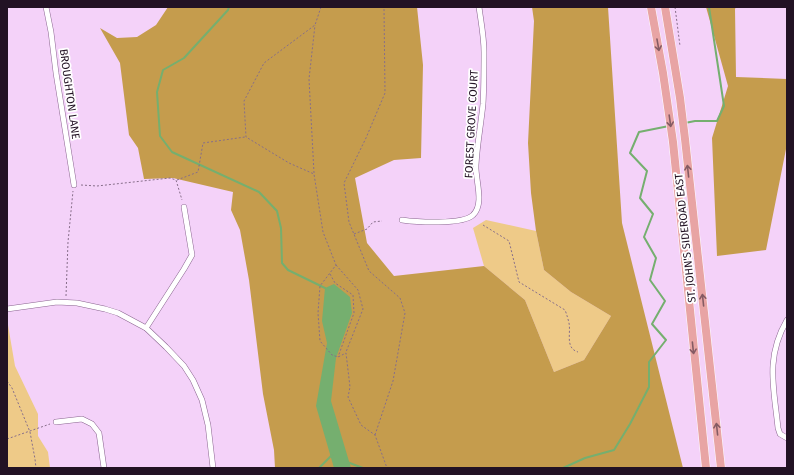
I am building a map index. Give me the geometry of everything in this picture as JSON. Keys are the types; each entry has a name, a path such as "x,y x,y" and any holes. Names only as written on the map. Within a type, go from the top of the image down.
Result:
{"main road":[{"name":"ST. JOHN'S SIDEROAD EAST","path":"651,7 673,142 706,468"},
{"name":"ST. JOHN'S SIDEROAD EAST","path":"664,7 680,98 721,468"}],"street":[{"name":"BROUGHTON LANE","path":"46,7 74,185"},
{"name":"FOREST GROVE COURT","path":"402,220 436,222 465,219 472,216 478,209 479,202 476,165 483,103 484,52 479,7"},
{"path":"146,328 192,255 184,207"},
{"path":"7,310 57,302 77,303 118,313 146,328 184,366 193,380 202,400 208,425 213,468"},
{"path":"787,320 778,340 772,369 778,428 781,435 787,438"},
{"path":"56,422 82,419 92,424 99,433 104,468"}],"path":[{"path":"321,7 315,25 309,79 314,174 323,232 336,265 358,290 363,309 346,353 350,387 348,397 361,425 375,435 387,468"},
{"path":"375,435 392,381 405,313 400,298 369,271 348,222 344,183 366,138 385,93 384,7"},
{"path":"246,137 244,101 264,63 315,25"},
{"path":"65,303 68,242 74,185 97,186 170,178 176,180 198,172 203,143 246,137 289,163 314,174"},
{"path":"176,180 184,207"},
{"path":"354,234 366,229 373,222 382,221"},
{"path":"483,225 509,241 519,282 565,310 569,324 569,344 574,351 578,352"},
{"path":"336,265 320,286 318,314 320,342 332,355 338,357 346,353"},
{"path":"329,273 335,283 353,295 354,314 338,357"},
{"path":"7,381 12,388 30,432 36,468"},
{"path":"7,439 56,422"}],"shaded area":[{"path":"168,7 417,7 423,65 421,158 394,160 355,178 367,243 394,276 484,266 525,300 554,372 584,360 611,316 571,292 544,270 536,231 531,193 528,143 534,21 532,7 608,7 622,223 683,468 275,468 274,450 263,394 249,280 240,230 231,210 233,192 173,178 144,179 138,148 129,135 120,63 100,28 117,38 137,37 156,25"},
{"path":"706,7 736,7 736,77 787,79 787,144 766,250 717,256 712,138 728,86"},
{"path":"486,220 536,231 544,270 571,292 611,316 584,360 554,372 525,300 484,266 473,228"},
{"path":"334,284 350,297 352,313 336,358 331,401 351,468 334,468 316,406 327,343 322,321 325,288"},
{"path":"7,325 15,366 38,414 38,436 48,452 50,468 7,468"}],"waterway":[{"path":"229,7 228,10 184,58 163,70 157,92 160,136 172,152 259,192 277,211 281,228 282,263 288,270 325,288"},
{"path":"685,123 695,121 717,121 724,106 709,7"},
{"path":"563,468 585,458 614,450 630,424 649,387 649,362 666,340 652,324 665,301 650,280 656,258 644,237 653,214 640,198 647,171 630,153 639,132 669,126"},
{"path":"319,468 332,455"},
{"path":"347,462 363,468"}]}
